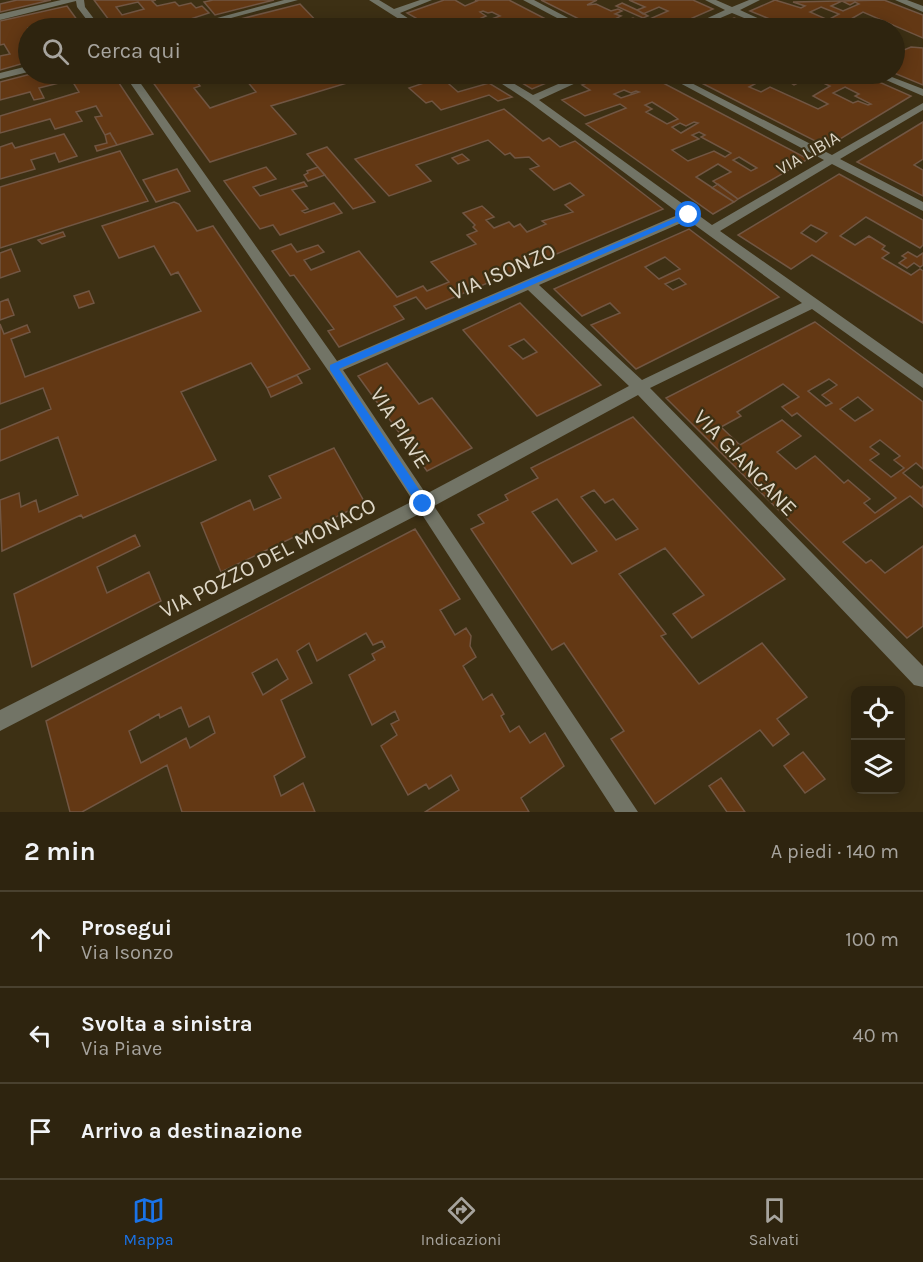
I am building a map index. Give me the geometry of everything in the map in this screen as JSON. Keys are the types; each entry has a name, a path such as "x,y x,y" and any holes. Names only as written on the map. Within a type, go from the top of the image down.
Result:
{"street":[{"path":"0,17 72,0"},
{"path":"80,0 81,7 89,18"},
{"path":"224,18 294,0"},
{"path":"373,0 403,18"},
{"path":"393,12 428,0"},
{"path":"528,0 563,18"},
{"path":"709,0 751,18"},
{"path":"713,18 756,0"},
{"path":"899,0 923,9"},
{"path":"0,76 18,72"},
{"name":"VIA PIAVE","path":"136,84 334,368 627,812"},
{"path":"508,84 532,99 711,231 923,382"},
{"path":"532,99 566,84"},
{"path":"687,84 923,207"},
{"path":"902,84 923,93"},
{"name":"VIA LIBIA","path":"711,231 923,106"},
{"name":"VIA ISONZO","path":"334,368 689,215"},
{"name":"VIA GIANCANE","path":"530,284 640,387 921,678 923,677"},
{"name":"VIA POZZO DEL MONACO","path":"0,721 423,504 640,387 813,303"}],"building":[{"path":"17,0 51,0 0,12 0,4"},
{"path":"94,0 156,0 152,1 157,6 175,2 179,6 191,3 196,8 202,6 209,13 194,18 108,18","holes":["138,2 144,9 122,15 116,7"]},
{"path":"274,0 215,15 204,2"},
{"path":"444,0 455,0 465,6 477,1 475,0 509,0 544,18 494,18 500,16 483,11 480,12 486,16 481,18 416,18 407,13"},
{"path":"541,0 597,0 587,5 596,4 611,11 618,9 622,11 615,14 621,16 617,18 577,18"},
{"path":"629,0 693,0 713,9 692,18 652,18 668,11 659,7 643,14 637,10 645,7"},
{"path":"775,0 801,8 805,6 793,2 884,0 923,15 923,38 905,30 905,18 877,18 863,12 853,18 832,18 839,14 821,7 810,12 824,18 767,18 750,11","holes":["842,1 850,5 855,2 859,4 843,11 831,6"]},
{"path":"622,3 648,16 643,18 616,6"},
{"path":"300,4 313,18 245,18"},
{"path":"67,6 76,18 18,18 18,65 0,70 0,56 10,54 4,44 0,45 0,21"},
{"path":"911,47 923,48 923,85 905,78 905,50"},
{"path":"18,77 18,84 55,84 39,88 44,98 34,100 30,92 0,100 0,82"},
{"path":"74,84 120,84 153,134 117,145 110,133 105,135 95,117 102,116 96,106 76,112 82,121 55,129 50,119 0,133 0,116 79,92"},
{"path":"154,84 198,84 200,86 194,88 210,108 256,92 249,84 344,84 271,106 296,134 210,162"},
{"path":"421,84 449,84 458,92 491,84 512,97 498,101 489,95 441,110 432,101 426,103 409,88"},
{"path":"524,84 544,84 532,89"},
{"path":"665,84 808,159 738,199 713,181 731,172 718,164 696,177 734,202 713,214 586,124 626,108 620,104 585,116 562,100 590,90 582,85","holes":["624,90 631,93 639,92 621,98 614,94","652,102 670,113 678,119 667,124 646,112 652,109 645,105","694,122 698,123 681,133 672,127 680,123 686,126","699,132 705,135 701,137 731,153 725,157 714,151 688,161 672,150 699,139 692,135","739,157 757,168 751,171 733,160"]},
{"path":"704,84 755,84 749,87 761,92 770,87 818,109 828,104 813,96 830,86 826,84 884,84 911,96 827,147","holes":["845,87 859,94 855,96 871,104 858,101 853,103 833,93"]},
{"path":"504,109 543,141 549,138 560,147 575,141 663,209 426,309 416,297 394,306 404,319 339,347 328,331 334,329 294,275 290,276 272,251 291,244 297,252 318,245 324,252 304,260 311,270 359,251 397,297 423,286 427,291 449,282 431,262 476,244 467,235 477,231 473,227 475,225 463,213 482,206 494,217 486,220 494,228 509,222 514,227 520,224 527,232 546,224 542,221 573,212 565,205 584,195 570,183 554,190 530,169 539,166 529,157 515,158 510,153 505,155 488,140 416,165 431,181 389,196 355,159"},
{"path":"923,122 923,159 914,165 923,170 923,196 857,162"},
{"path":"110,133 117,145 97,151 95,146 107,143 105,135"},
{"path":"64,134 77,156 59,162 55,153 31,160 35,169 0,179 0,147 12,143 15,148"},
{"path":"327,147 375,202 353,209 307,154"},
{"path":"120,151 148,201 0,248 0,187"},
{"path":"462,154 469,160 458,164 452,158"},
{"path":"266,167 276,179 253,187 260,196 304,182 307,186 292,190 308,209 302,211 305,213 334,203 342,213 280,235 273,225 260,229 224,181"},
{"path":"318,167 325,175 308,181 304,175 308,173 307,171"},
{"path":"177,169 190,191 156,202 143,180"},
{"path":"839,174 923,220 923,245 920,248 866,217 840,236 855,245 869,236 885,246 882,249 889,253 882,258 911,275 920,269 923,271 923,323 812,255 791,269 738,235","holes":["811,225 827,233 816,242 801,233"]},
{"path":"718,184 738,199 734,202 712,188"},
{"path":"174,202 179,204 197,231 213,226 310,369 267,388 251,363 181,392 216,460 83,518 81,515 2,551 0,500 19,493 21,507 36,500 39,512 78,495 58,437 0,461 0,430 51,409 43,388 0,404 0,324 4,334 27,325 30,332 11,339 25,377 201,311 178,272 171,275 154,246 119,258 102,226"},
{"path":"689,229 779,297 636,369 591,325 620,313 610,303 582,316 554,289","holes":["665,257 680,269 659,279 645,267","679,278 686,284 673,290 665,284"]},
{"path":"63,232 65,236 42,244 38,240"},
{"path":"11,249 20,271 0,278 0,253"},
{"path":"908,252 917,257 923,253 923,265 920,267 914,263 907,268 899,263 906,258 902,256"},
{"path":"89,291 94,303 79,308 74,296"},
{"path":"8,299 14,315 0,320 0,302"},
{"path":"520,303 601,385 537,416 463,330","holes":["524,339 537,352 523,359 509,346"]},
{"path":"815,322 923,402 923,469 916,463 903,473 921,488 923,486 923,507 910,496 843,542 866,563 871,560 885,573 923,546 923,626 907,638 666,398","holes":["829,379 837,385 822,395 832,403 826,406 808,391","783,384 799,397 782,407 792,416 797,413 896,498 875,513 864,503 870,499 848,480 844,483 815,456 796,469 777,452 801,436 782,420 740,445 721,427 741,416 737,412","858,397 873,410 855,421 840,409","880,440 900,456 894,460 904,468 891,477 870,460 879,454 870,447"]},
{"path":"387,363 419,404 432,398 472,448 427,471 358,376"},
{"path":"297,375 302,383 271,397 267,388"},
{"path":"633,417 785,579 692,638 673,614 704,595 665,548 619,574 666,634 661,636 699,684 762,643 807,697 777,719 789,734 773,746 760,730 655,804 611,739 624,731 564,643 552,650 471,529 484,523 478,515 508,500 505,495 538,478 531,468","holes":["594,490 605,503 613,499 638,529 616,540 581,497","557,499 597,551 572,564 532,512"]},
{"path":"334,448 365,503 221,572 201,523 250,500 254,510 281,498 269,476"},
{"path":"415,529 460,599 440,610 455,635 466,628 471,636 470,646 476,657 463,666 483,700 492,694 504,714 501,716 510,732 519,726 530,743 545,733 564,766 521,798 529,812 425,812 459,790 451,775 429,789 426,784 408,795 381,746 397,735 391,724 399,720 395,711 372,725 349,675 375,660 372,654 385,647 382,641 373,645 366,633 317,661 309,643 297,651 312,683 281,700 305,757 274,776 281,796 303,783 315,812 182,812 167,765 82,812 70,812 46,721","holes":["277,659 288,679 263,695 252,673","181,707 189,727 209,716 215,733 190,748 186,738 141,763 129,731 159,714 160,718"]},
{"path":"135,535 140,546 97,567 107,593 149,572 161,601 32,667 14,594"},
{"path":"803,752 825,779 805,793 784,766"},
{"path":"721,778 745,812 727,812 709,786"}],"route":[{"path":"423,504 334,368 689,215"}]}
